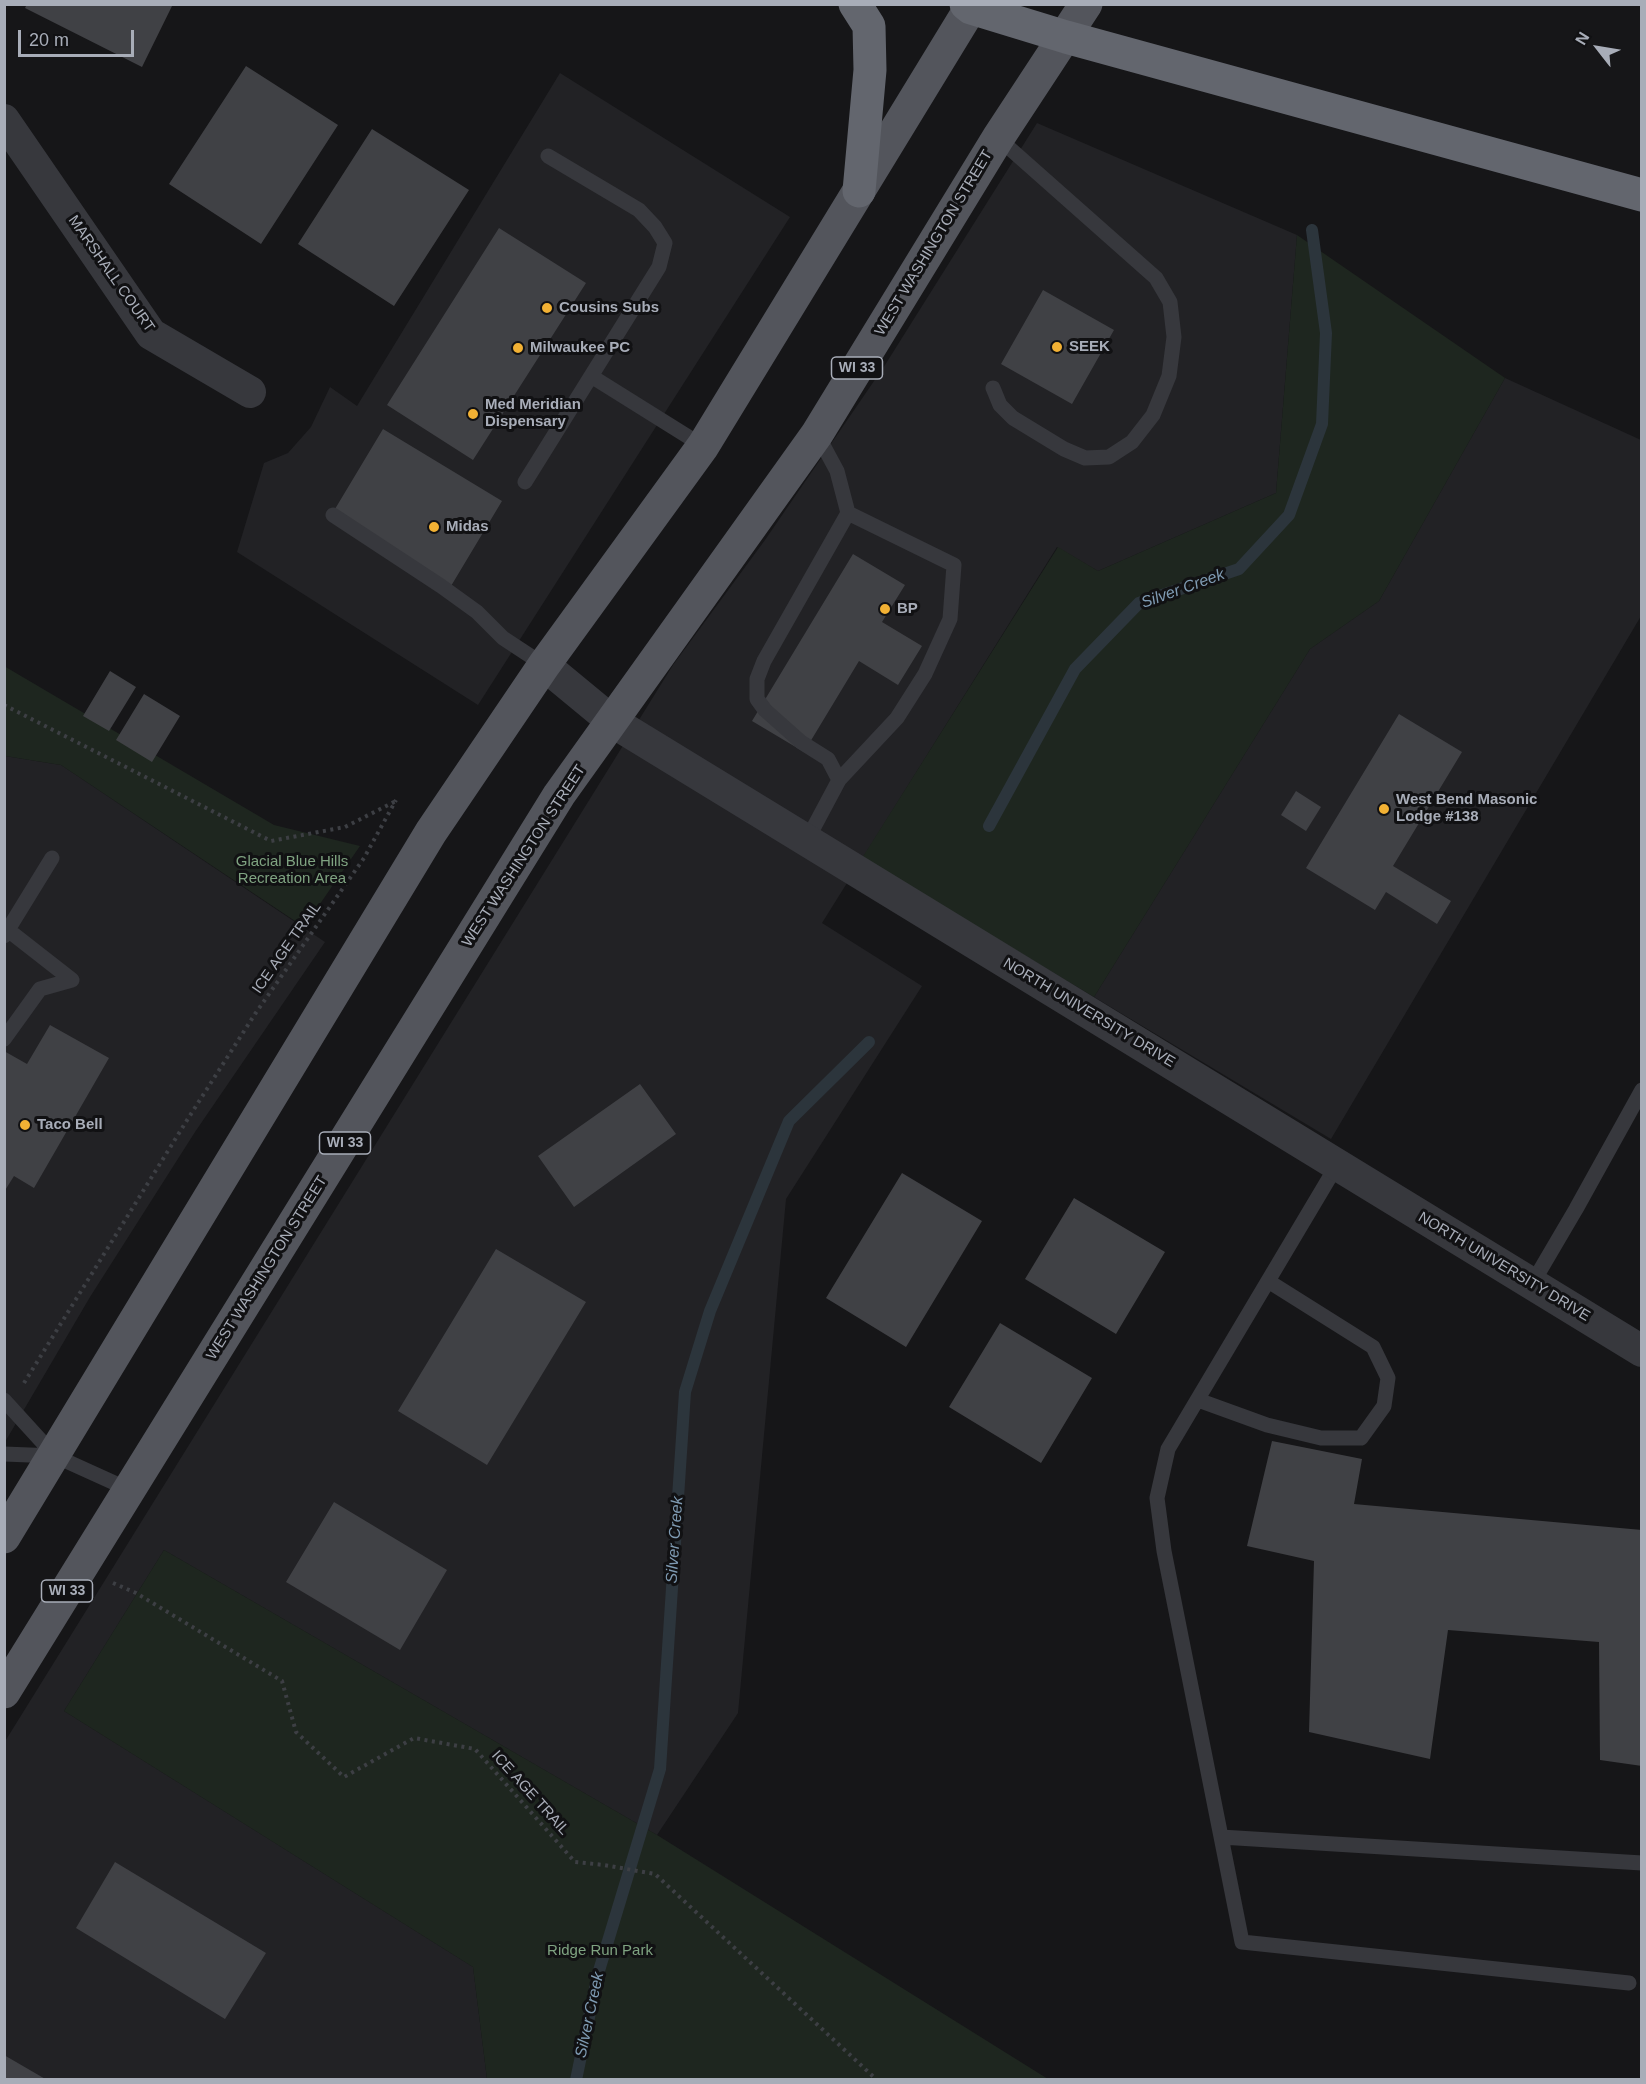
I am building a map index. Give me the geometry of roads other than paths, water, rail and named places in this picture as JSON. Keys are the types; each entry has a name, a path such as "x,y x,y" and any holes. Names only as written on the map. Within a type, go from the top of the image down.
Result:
{"highway":[{"path":"855,4 869,27 870,70 859,191"},
{"path":"970,6 1066,37 1641,195"}],"main road":[{"name":"WEST WASHINGTON STREET","path":"4,1692 559,795 817,434 998,138 1086,4"},
{"path":"4,1538 431,832 544,665 703,446 970,6"}],"street":[{"name":"MARSHALL COURT","path":"4,120 151,334 250,392"},
{"name":"NORTH UNIVERSITY DRIVE","path":"544,665 613,722 1641,1351"}],"lane":[{"path":"993,388 1000,405 1013,418 1085,458 1109,457 1132,442 1153,415 1168,376 1174,338 1170,302 1156,278 998,138"},
{"path":"525,482 659,267 665,243 655,227 639,210 548,156"},
{"path":"591,376 703,446"},
{"path":"817,434 837,471 848,513 764,661 758,679 757,699 765,710 801,742 828,759 839,780"},
{"path":"807,840 839,780 897,718 925,674 950,619 954,565 848,513"},
{"path":"333,515 441,586 477,612 503,638 544,665"},
{"path":"4,1039 40,989 72,980 6,933 52,858"},
{"path":"1532,1284 1641,1090"},
{"path":"1337,1165 1168,1449 1157,1498 1164,1551 1242,1942 1629,1983"},
{"path":"1198,1400 1267,1425 1321,1438 1361,1438 1384,1406 1388,1378 1373,1347 1268,1281"},
{"path":"4,1400 55,1456"},
{"path":"4,1454 55,1456 130,1490"},
{"path":"1221,1837 1641,1863"}],"waterway":[{"name":"Silver Creek","path":"989,826 1075,669 1139,603 1239,569 1289,515 1322,424 1326,333 1312,230"},
{"name":"Silver Creek","path":"576,2080 598,1974 660,1769 685,1392 710,1311 789,1121 869,1042"}],"place":[{"name":"Cousins Subs","path":"547,308"},
{"name":"SEEK","path":"1057,347"},
{"name":"Milwaukee PC","path":"518,348"},
{"name":"Med Meridian Dispensary","path":"473,414"},
{"name":"Midas","path":"434,527"},
{"name":"BP","path":"885,609"},
{"name":"West Bend Masonic Lodge #138","path":"1384,809"},
{"name":"Taco Bell","path":"25,1125"}],"park label":[{"name":"Glacial Blue Hills Recreation Area","path":"292,870"},
{"name":"Ridge Run Park","path":"600,1951"}]}
